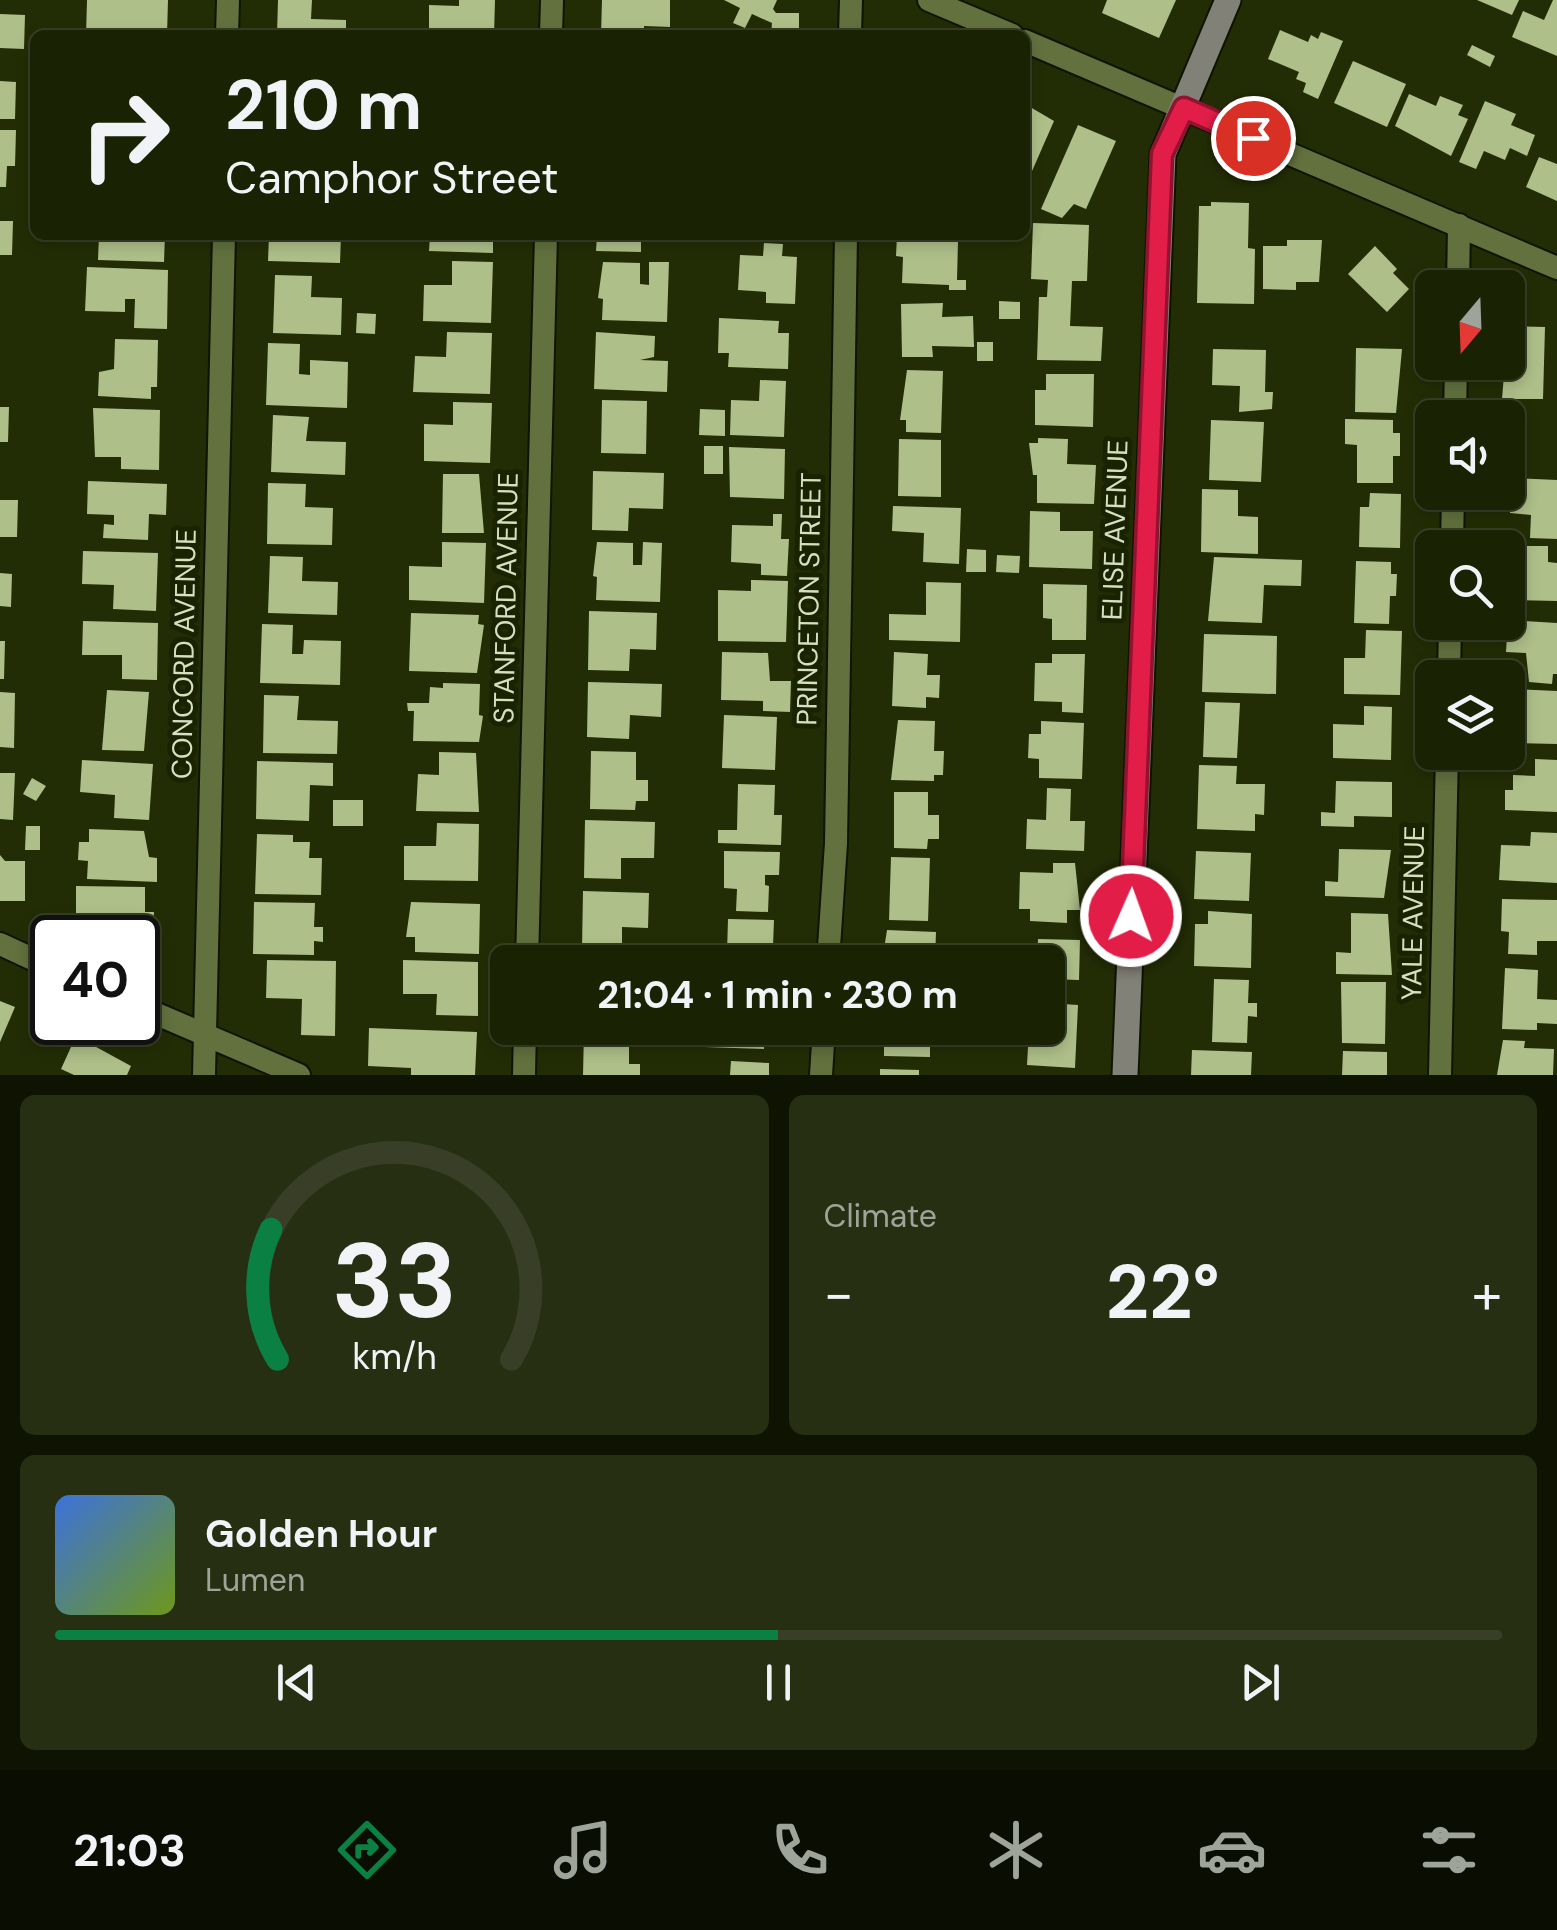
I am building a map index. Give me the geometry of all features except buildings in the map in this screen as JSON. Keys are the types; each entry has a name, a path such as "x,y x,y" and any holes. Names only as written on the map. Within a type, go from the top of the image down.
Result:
{"street":[{"path":"227,30 228,0"},
{"path":"551,30 552,0"},
{"path":"850,30 851,0"},
{"path":"929,0 1000,30"},
{"name":"ELISE AVENUE","path":"1125,1075 1162,154 1228,0"},
{"path":"1030,43 1557,268"},
{"path":"1458,270 1459,225"},
{"name":"CONCORD AVENUE","path":"204,1075 224,240"},
{"name":"STANFORD AVENUE","path":"527,945 546,240"},
{"name":"PRINCETON STREET","path":"829,945 836,842 846,240"},
{"name":"YALE AVENUE","path":"1440,1075 1447,770"},
{"path":"0,944 30,958"},
{"path":"160,1016 298,1075"},
{"path":"524,1075 525,1045"},
{"path":"821,1075 823,1045"}],"route":[{"path":"1131,916 1162,154 1184,108 1253,138"}]}
